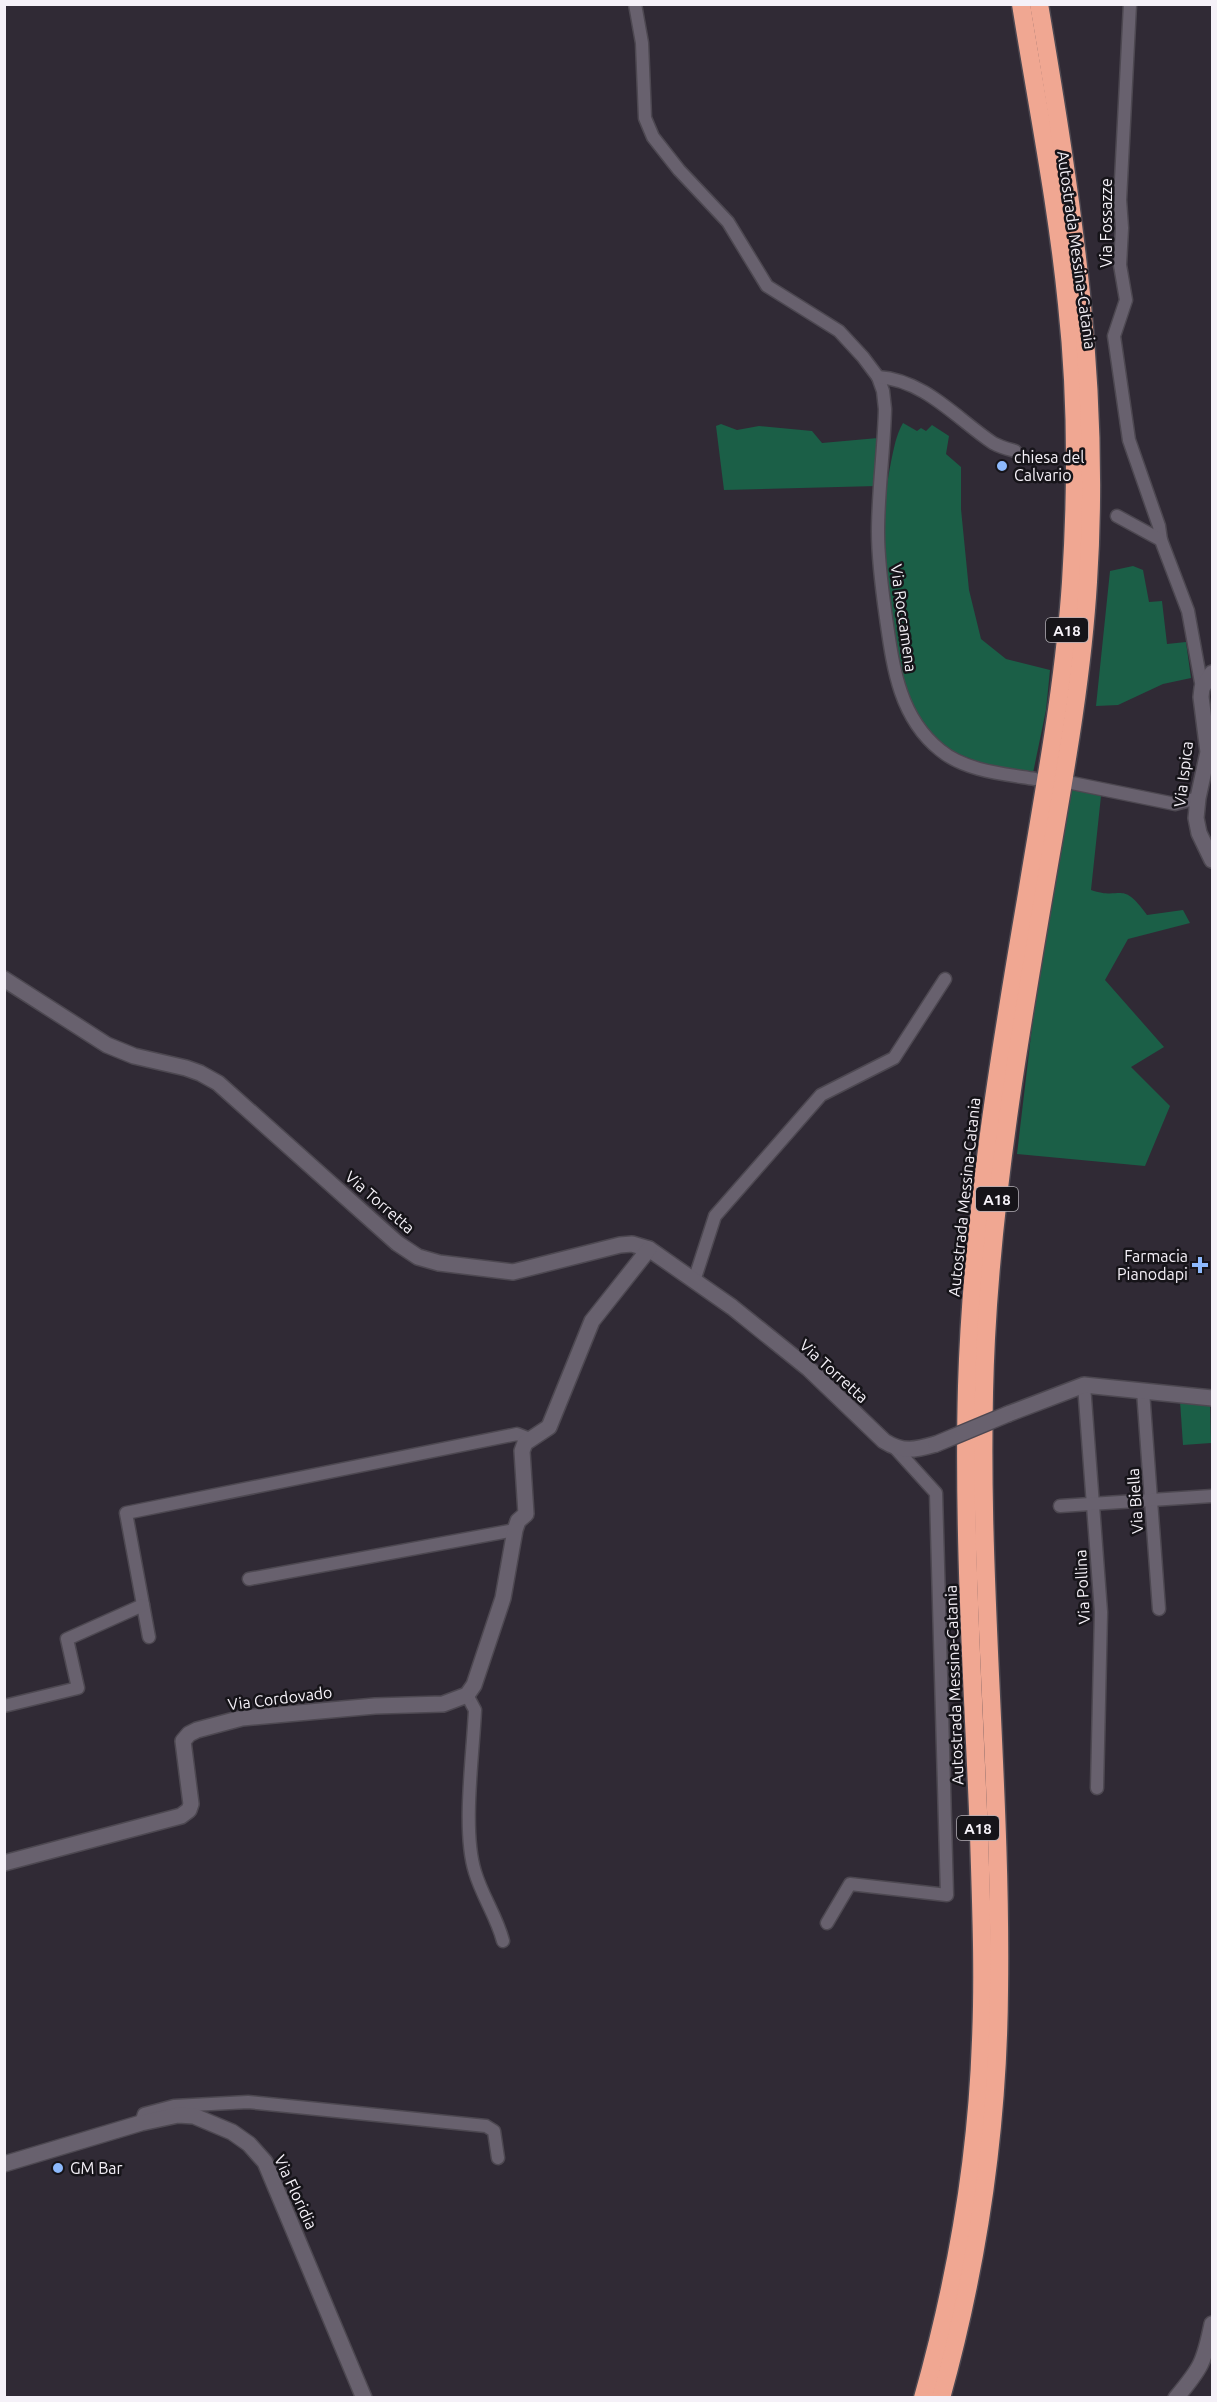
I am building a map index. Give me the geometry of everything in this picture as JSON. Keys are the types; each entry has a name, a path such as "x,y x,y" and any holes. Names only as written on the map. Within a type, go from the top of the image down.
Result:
{"highway":[{"name":"Autostrada Messina-Catania","path":"923,2397 944,2317 965,2203 972,2153 981,2046 982,1941 967,1444 967,1387 976,1243 984,1162 1000,1051 1048,765 1065,646 1074,523 1075,419 1067,304 1021,4"},
{"name":"Autostrada Messina-Catania","path":"941,2397 960,2321 982,2206 998,2047 999,1941 984,1485 984,1387 992,1254 1000,1165 1016,1054 1083,647 1091,521 1092,418 1083,304 1039,4"}],"street":[{"name":"Via Roccamena","path":"635,4 642,43 645,118 653,137 679,170 728,222 767,286 839,331 878,377 883,391 885,409 878,532 880,580 894,673 901,696 912,718 940,751 954,759 995,772 1035,779"},
{"name":"Via Fossazze","path":"1130,4 1120,200 1122,228 1120,265 1126,300 1114,336 1129,440 1159,526 1161,540"},
{"path":"878,377 900,382 923,392 957,414 995,444 1015,452"},
{"path":"1117,516 1161,540"},
{"name":"Via Ispica","path":"1161,540 1188,611 1202,688 1201,697 1208,752 1196,818 1199,833 1212,860"},
{"path":"1202,688 1212,673"},
{"path":"1072,783 1174,804 1196,818"},
{"path":"1174,804 1198,798"},
{"name":"Via Torretta","path":"4,979 107,1045 134,1056 193,1070 218,1083 397,1243 418,1257 439,1263 513,1272 620,1245 632,1244 649,1249 732,1307 808,1369 884,1441 896,1449 936,1493 947,1895 850,1884 827,1923"},
{"path":"694,1281 715,1216 821,1095 894,1058 945,979"},
{"path":"503,1941 494,1913 475,1873 470,1846 475,1710 467,1695 474,1685 503,1598 515,1530 518,1521 526,1514 522,1451 525,1443 549,1427 592,1321 649,1249"},
{"path":"896,1449 915,1450 936,1444 1084,1385 1212,1398"},
{"name":"Via Pollina","path":"1084,1385 1101,1612 1096,1788"},
{"name":"Via Biella","path":"1143,1391 1160,1609"},
{"path":"149,1637 126,1513 517,1434 531,1439"},
{"path":"1060,1506 1212,1496"},
{"path":"249,1579 515,1530"},
{"path":"4,1706 78,1688 67,1639 143,1605"},
{"name":"Via Cordovado","path":"4,1863 180,1816 189,1810 191,1796 183,1741 197,1730 242,1718 375,1706 443,1704 467,1695"},
{"path":"141,2123 144,2114 174,2106 248,2102 486,2126 494,2131 498,2158"},
{"name":"Via Floridia","path":"4,2164 162,2117 194,2116 232,2132 249,2144 264,2162 364,2397"},
{"path":"1176,2397 1208,2361 1212,2324"}],"green space":[{"path":"903,423 917,431 921,428 926,431 932,425 949,436 946,454 961,467 961,509 969,590 981,639 1006,659 1050,670 1046,710 1033,773 981,762 945,746 921,722 903,689 890,598 884,530 891,462"},
{"path":"721,424 737,430 759,426 812,431 822,443 878,438 877,486 724,490 716,426"},
{"path":"1133,566 1143,570 1149,602 1162,601 1167,644 1186,642 1191,678 1163,684 1118,705 1096,706 1110,571"},
{"path":"1070,789 1101,796 1091,890 1101,893 1126,894 1132,897 1147,915 1183,910 1190,923 1128,939 1105,980 1164,1047 1131,1067 1170,1106 1145,1166 1017,1154 1045,917"},
{"path":"1180,1401 1210,1404 1211,1443 1183,1445"}],"place":[{"name":"chiesa del Calvario","path":"1002,466"},
{"name":"Farmacia Pianodapi","path":"1200,1265"},
{"name":"GM Bar","path":"58,2168"}]}
